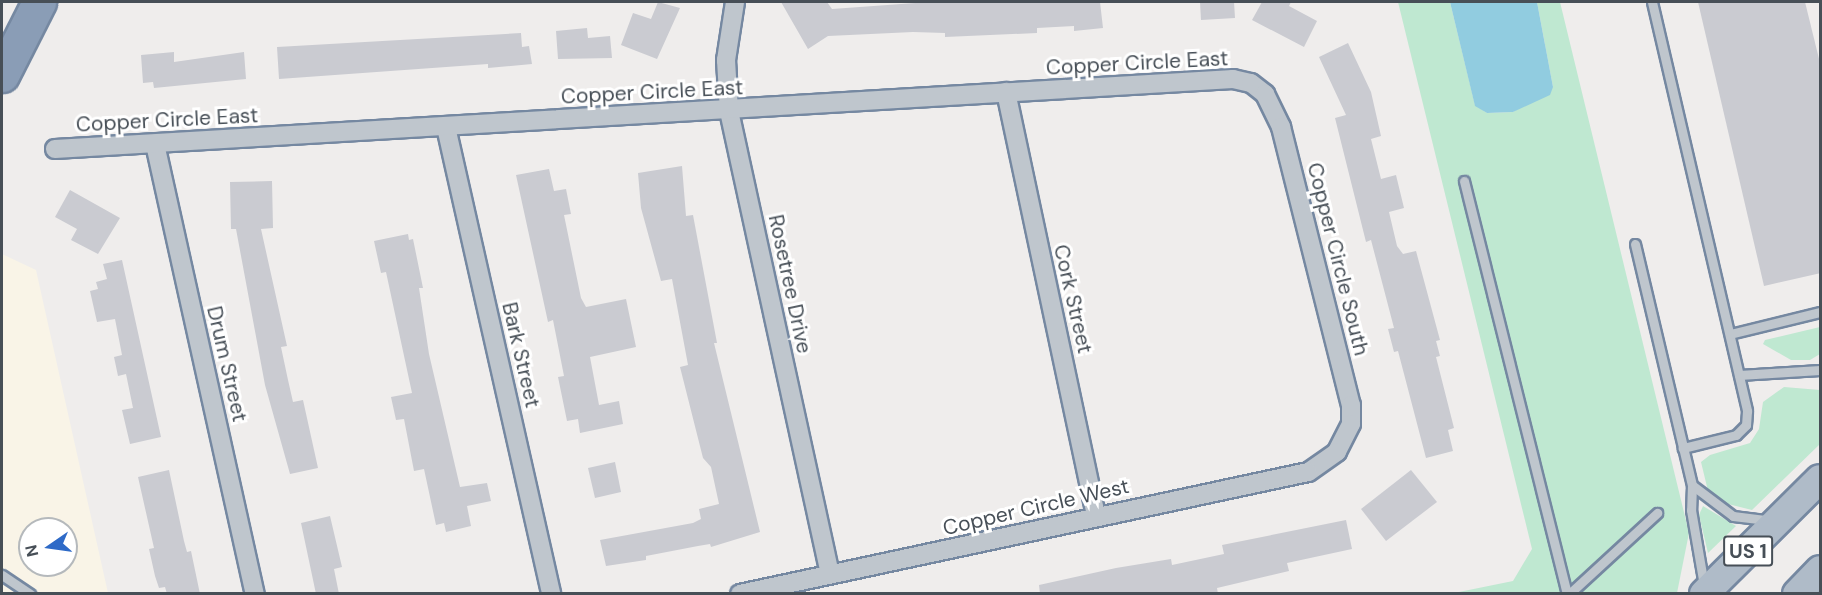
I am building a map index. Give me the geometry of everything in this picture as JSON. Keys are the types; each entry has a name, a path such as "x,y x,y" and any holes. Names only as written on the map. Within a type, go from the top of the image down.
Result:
{"highway":[{"path":"2,75 39,2"}],"main road":[{"name":"US 1","path":"1705,593 1821,479"},
{"path":"1797,594 1821,570"}],"street":[{"name":"Rosetree Drive","path":"735,2 726,60 729,111 830,574"},
{"name":"Copper Circle East","path":"55,149 729,111 1233,79 1251,83"},
{"name":"Copper Circle South","path":"1251,83 1265,94 1281,127 1351,405 1351,424 1337,452"},
{"name":"Cork Street","path":"1006,92 1096,515"},
{"name":"Bark Street","path":"446,127 551,594"},
{"name":"Drum Street","path":"155,144 255,594"},
{"name":"Copper Circle West","path":"740,594 1096,515 1308,472 1337,452"}],"lane":[{"path":"1652,2 1730,334 1746,425 1736,435 1683,447"},
{"path":"1464,181 1568,594 1657,513"},
{"path":"1635,244 1692,485 1691,510 1705,593"},
{"path":"1730,334 1821,312"},
{"path":"1739,375 1821,370"},
{"path":"1692,485 1733,516 1778,522"},
{"path":"2,575 30,594"}],"shaded area":[{"path":"2,254 36,270 108,593 2,594"}],"green space":[{"path":"1398,2 1450,2 1475,105 1487,113 1513,112 1553,87 1537,2 1560,2 1689,533 1677,593 1454,593 1513,581 1532,549"},
{"path":"1820,327 1820,354 1810,360 1791,360 1763,344 1765,340"},
{"path":"1784,387 1820,390 1820,444 1752,510 1724,503 1708,491 1701,462 1710,455 1750,443 1759,429 1763,402"},
{"path":"1703,506 1736,526 1708,553 1699,515"}],"water":[{"path":"1450,2 1537,2 1553,87 1550,95 1513,112 1487,113 1475,106"}],"building":[{"path":"658,2 680,8 657,59 621,45 633,13 651,19"},
{"path":"781,2 827,2 832,9 929,2 1100,2 1103,28 1074,31 1074,26 1037,28 1037,33 945,37 945,33 913,32 828,36 808,49"},
{"path":"1200,2 1234,2 1235,18 1201,20"},
{"path":"1262,2 1291,2 1289,6 1317,21 1304,47 1252,20"},
{"path":"1698,2 1805,2 1821,67 1821,273 1764,286"},
{"path":"587,28 588,38 610,36 612,58 558,59 556,31"},
{"path":"521,33 522,47 529,46 532,64 488,68 488,64 279,79 277,47"},
{"path":"1348,43 1371,92 1381,136 1371,139 1381,179 1396,175 1404,208 1389,212 1397,246 1403,254 1416,251 1440,340 1436,341 1440,356 1436,357 1454,428 1448,430 1453,451 1426,458 1398,351 1394,352 1388,329 1394,328 1371,240 1366,242 1335,118 1346,115 1319,57"},
{"path":"174,52 174,62 244,52 246,79 154,88 153,82 143,83 141,55"},
{"path":"682,166 686,216 693,215 717,343 714,343 760,532 711,547 710,544 698,546 646,556 646,560 606,566 600,540 693,523 701,519 699,509 719,504 711,467 703,458 680,367 688,365 672,279 661,281 641,208 638,173"},
{"path":"549,169 554,191 566,189 571,214 564,215 581,298 586,307 626,299 636,347 590,357 599,405 619,401 623,424 580,433 578,419 567,421 558,377 564,376 553,320 548,322 516,175"},
{"path":"272,181 273,228 261,229 287,346 281,347 293,402 303,400 318,468 290,474 265,385 236,229 231,229 230,182"},
{"path":"70,190 120,218 98,254 71,240 77,229 55,217"},
{"path":"408,234 409,240 413,239 423,288 419,288 429,354 460,487 487,483 491,501 467,506 471,526 446,532 444,523 436,525 424,469 414,471 404,419 396,420 391,397 412,393 386,272 381,273 374,241"},
{"path":"122,260 161,437 130,444 122,410 133,408 126,374 118,376 114,357 122,355 115,319 97,322 90,291 98,289 96,282 107,279 103,264"},
{"path":"615,462 621,492 595,498 588,468"},
{"path":"169,470 184,541 187,552 191,551 200,594 167,594 165,587 159,588 155,576 149,549 154,548 138,477"},
{"path":"1411,470 1437,502 1386,541 1361,509"},
{"path":"330,516 342,567 334,569 339,594 316,594 301,523"},
{"path":"1346,520 1352,549 1287,563 1289,571 1217,588 1218,594 1040,594 1039,585 1116,568 1171,559 1172,565 1224,554 1222,545"}]}
